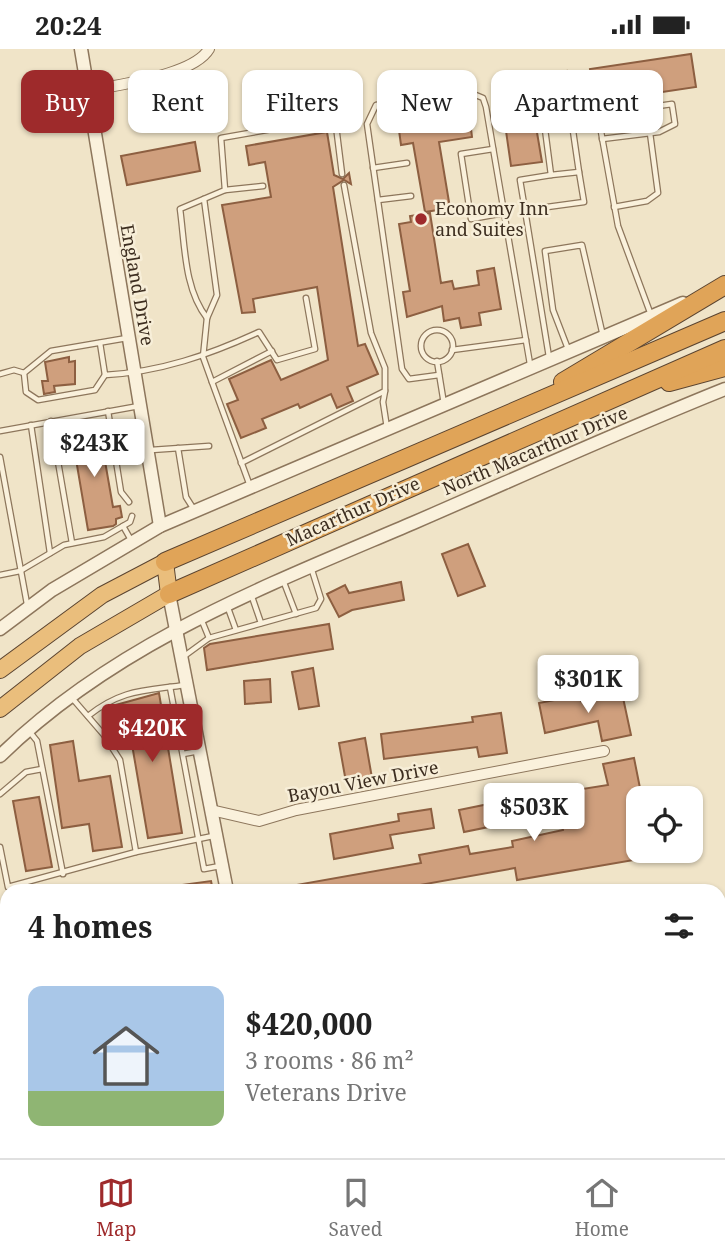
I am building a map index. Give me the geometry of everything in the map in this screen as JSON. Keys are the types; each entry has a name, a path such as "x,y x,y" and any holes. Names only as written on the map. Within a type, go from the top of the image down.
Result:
{"highway":[{"path":"518,411 725,284"},
{"name":"Macarthur Drive","path":"0,670 102,596 165,562 725,321"},
{"name":"Macarthur Drive","path":"0,709 80,646 169,594 608,398 725,349"},
{"path":"608,398 725,367"},
{"path":"165,562 169,594"}],"street":[{"name":"England Drive","path":"81,49 85,70"},
{"path":"114,85 182,69 200,59 209,49"},
{"name":"England Drive","path":"96,133 160,526"},
{"path":"0,629 52,590 160,526 725,284"},
{"name":"North Macarthur Drive","path":"0,756 72,697 176,630 201,617 250,593 725,389"},
{"path":"169,594 226,884"},
{"name":"Bayou View Drive","path":"211,810 259,821 296,810 604,751"}],"lane":[{"path":"439,375 409,379 403,374 367,124 376,105 453,93 474,92 483,99 531,367"},
{"path":"663,105 672,104 675,124 663,128"},
{"path":"225,190 221,138 335,118 342,174"},
{"path":"545,133 551,175"},
{"path":"525,210 584,202 573,133"},
{"path":"601,133 618,226 651,316"},
{"path":"602,139 650,133 658,193 647,201 614,207"},
{"path":"493,149 460,154 471,219 504,213"},
{"path":"373,168 407,163"},
{"path":"550,360 520,180 579,171"},
{"path":"344,185 371,333 385,368 383,402 388,430"},
{"path":"207,318 196,304 192,290 180,209 225,190 263,186"},
{"path":"378,200 411,196"},
{"path":"204,199 216,295 207,318 203,357 251,488"},
{"path":"569,351 553,310 545,251 582,245 603,337"},
{"path":"105,375 135,375 203,357 259,332 278,360 316,349 306,298"},
{"path":"436,330 446,333 452,340 452,350 447,358 437,361 427,358 421,349 426,334 436,330"},
{"path":"23,373 51,351 128,338"},
{"path":"452,350 526,340"},
{"path":"23,373 26,392 38,400 94,390 105,375 100,343"},
{"path":"212,382 272,351"},
{"path":"437,361 444,405"},
{"path":"0,374 14,370 23,373"},
{"path":"241,463 385,391"},
{"path":"0,431 139,406"},
{"path":"108,411 121,492 129,502"},
{"path":"51,421 72,543"},
{"path":"31,425 50,553"},
{"path":"147,450 209,446"},
{"path":"178,449 186,497 196,512"},
{"path":"0,457 28,608"},
{"path":"0,575 20,571 72,543 104,537 123,526 132,516"},
{"path":"123,526 132,542"},
{"path":"181,658 209,638 316,608 321,602 311,567"},
{"path":"283,579 296,614"},
{"path":"250,593 261,623"},
{"path":"227,604 236,630"},
{"path":"201,617 209,638"},
{"path":"88,716 109,699 126,693 186,685"},
{"path":"170,687 204,869 222,866"},
{"path":"72,697 120,760 136,852"},
{"path":"28,731 37,741 63,874"},
{"path":"183,754 199,751"},
{"path":"0,794 26,772 42,769"},
{"path":"21,884 136,852 216,835"},
{"path":"0,847 7,884"}],"building":[{"path":"691,54 696,87 663,92 663,70 590,69"},
{"path":"327,133 334,175 343,179 349,173 351,184 344,180 333,187 358,346 365,344 378,374 347,387 353,401 337,408 331,394 300,408 298,404 262,419 266,428 241,438 227,404 238,400 229,379 271,360 281,380 328,360 317,287 253,299 255,312 242,313 222,205 271,197 265,162 249,165 246,146"},
{"path":"399,133 472,133 472,137 439,142 450,208 425,212 413,143 401,145"},
{"path":"506,133 537,133 542,162 511,166"},
{"path":"195,142 200,171 127,185 121,156"},
{"name":"Economy Inn and Suites","path":"430,213 441,283 452,281 454,289 479,285 477,271 494,268 501,309 479,313 481,325 461,328 459,318 444,321 442,306 407,317 403,292 410,291 399,224 411,222 410,216"},
{"path":"69,357 69,362 75,361 75,384 54,386 55,392 44,394 42,381 48,381 45,362"},
{"path":"99,427 113,507 120,506 122,517 116,519 113,526 88,530 71,430"},
{"path":"468,544 485,586 458,596 442,554"},
{"path":"401,582 404,600 352,610 339,617 327,594 345,585 349,593"},
{"path":"329,624 333,649 207,670 204,648 210,644"},
{"path":"313,668 319,706 299,709 292,672"},
{"path":"270,679 271,702 245,704 244,681"},
{"path":"159,693 182,833 148,838 128,721 115,723 112,706"},
{"path":"622,693 631,735 602,741 598,721 545,733 539,703 580,695 581,701"},
{"path":"501,713 507,753 479,757 477,747 384,759 381,734 473,722 472,717"},
{"path":"365,738 372,778 346,782 339,743"},
{"path":"73,741 79,781 110,776 122,847 93,851 89,824 62,828 50,745"},
{"path":"634,758 640,786 626,786 626,861 517,880 515,868 425,884 302,884 421,863 419,855 468,846 470,854 513,847 512,841 563,830 557,793 608,785 603,764"},
{"path":"39,797 52,867 26,871 13,801"},
{"path":"513,799 518,821 464,832 459,810"},
{"path":"431,809 434,828 390,835 393,848 334,859 330,834 399,821 398,814"},
{"path":"211,881 212,884 189,884"}],"place":[{"name":"Economy Inn and Suites","path":"421,219"}]}
